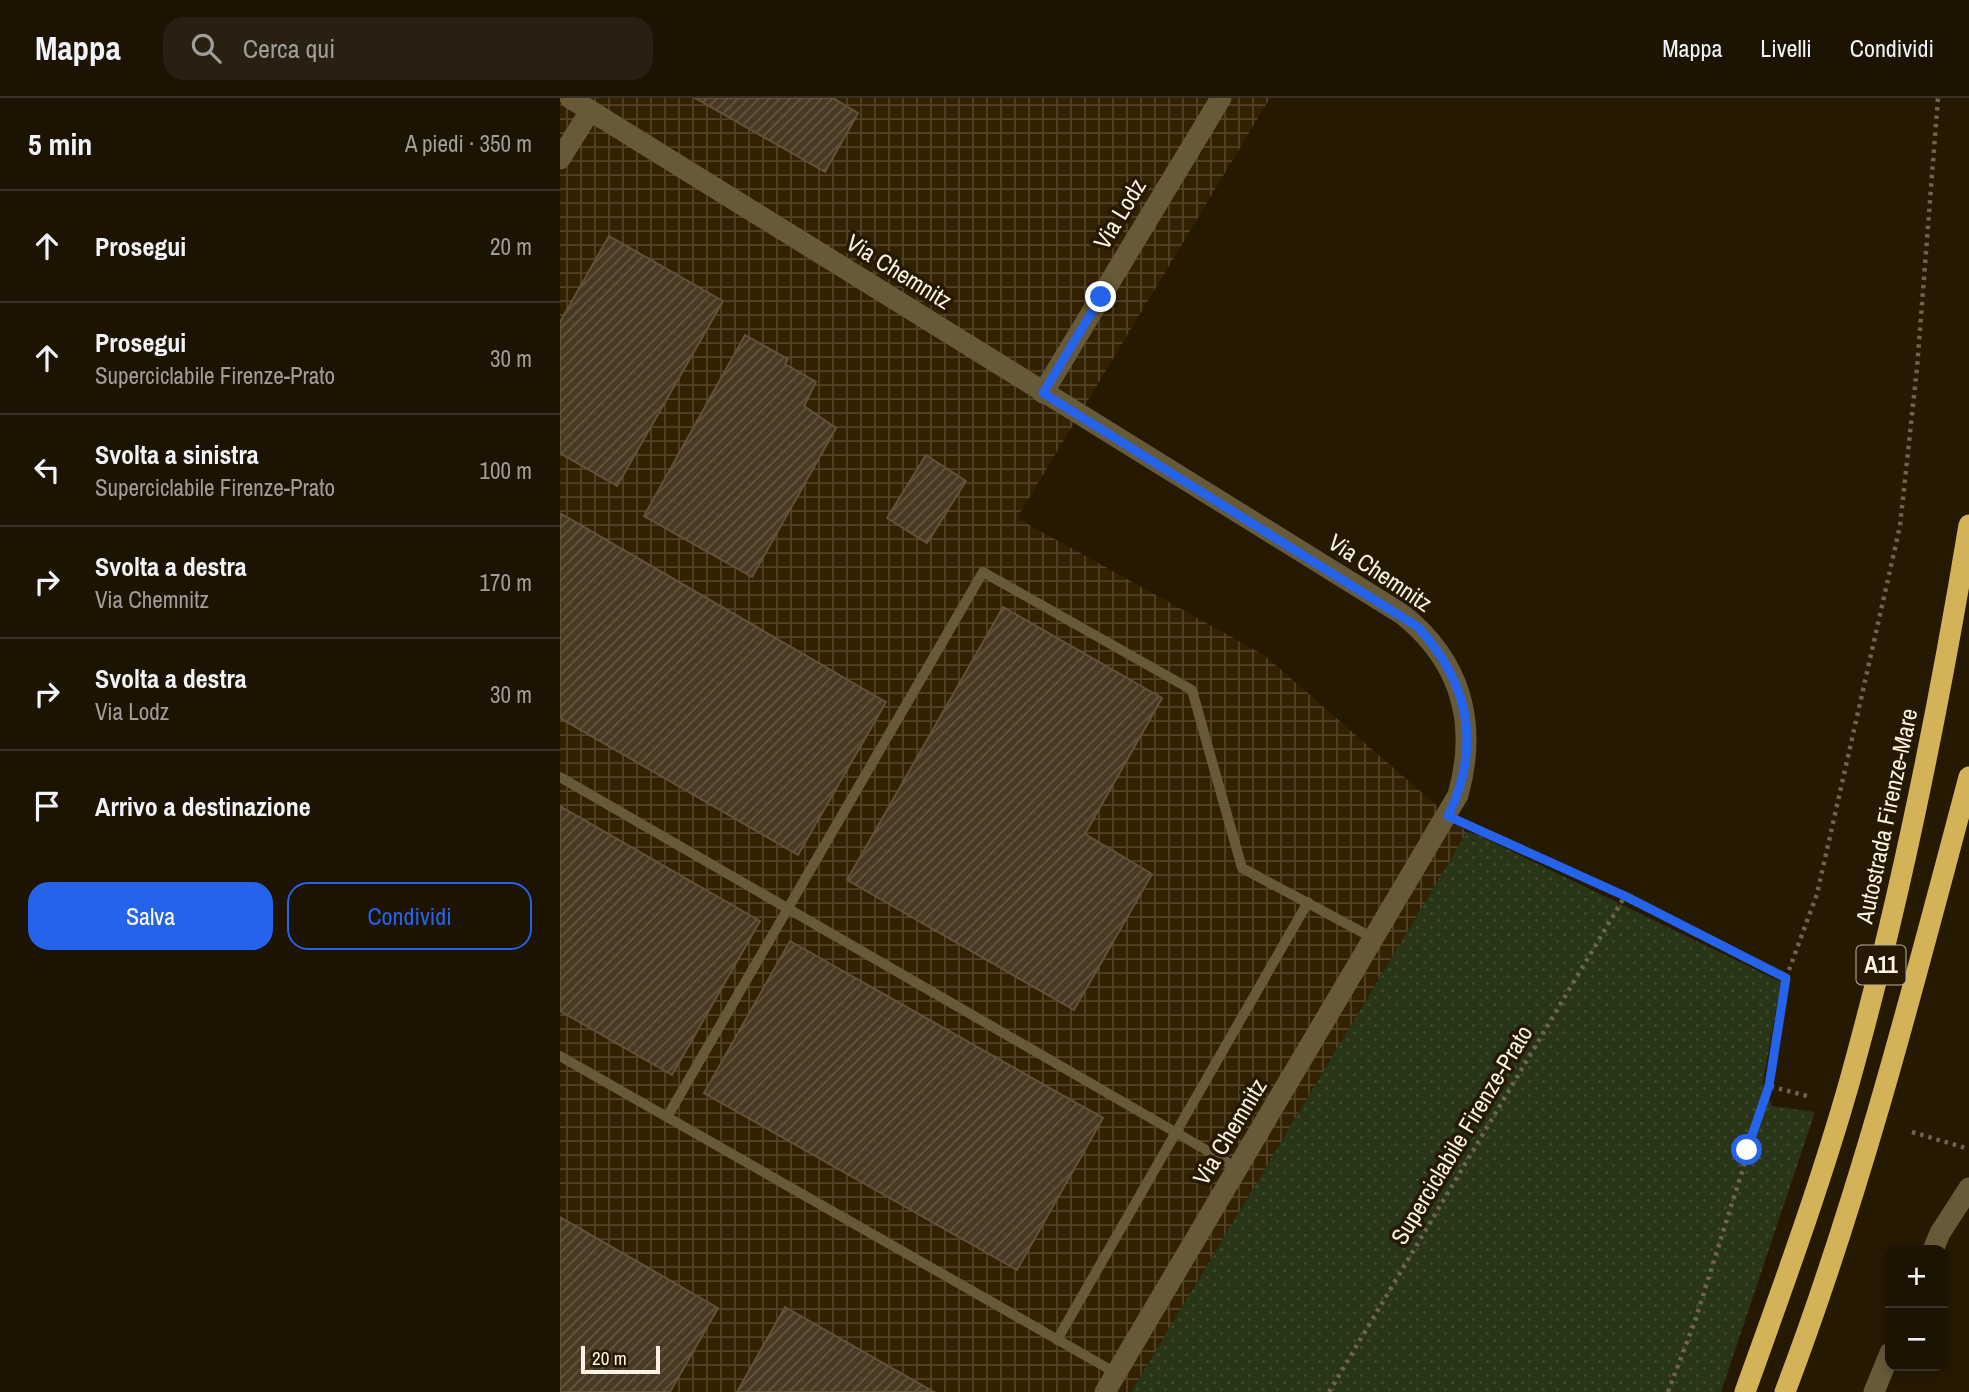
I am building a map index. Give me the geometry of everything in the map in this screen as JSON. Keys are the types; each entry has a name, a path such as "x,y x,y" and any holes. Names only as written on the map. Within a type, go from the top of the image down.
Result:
{"highway":[{"name":"Autostrada Firenze-Mare","path":"1745,1392 1815,1195 1875,991 1922,787 1969,525"},
{"name":"A11","path":"1785,1392 1825,1286 1875,1124 1969,778"}],"street":[{"name":"Via Chemnitz","path":"570,98 1418,627 1438,649 1450,670 1467,723 1468,748 1463,776 1448,816 1105,1392"},
{"name":"Via Lodz","path":"1043,393 1221,98"},
{"path":"560,159 590,111"},
{"path":"1935,1245 1969,1188"},
{"path":"1874,1392 1885,1365"}],"lane":[{"path":"667,1117 983,572 1192,690 1242,868 1375,939"},
{"path":"560,777 1239,1169"},
{"path":"1057,1340 1178,1134 1308,902"},
{"path":"560,1056 1116,1373"}],"path":[{"path":"1668,1392 1695,1321 1769,1086 1786,978 1817,894 1900,526 1917,368 1938,98"},
{"path":"1448,816 1625,896 1786,978"},
{"name":"Superciclabile Firenze-Prato","path":"1329,1392 1625,896"},
{"path":"1769,1086 1811,1097"},
{"path":"1912,1132 1969,1149"}],"shaded area":[{"path":"560,98 1270,98 1017,518 1264,655 1467,832 1131,1392 560,1392"}],"green space":[{"path":"1467,832 1781,982 1763,1082 1772,1106 1815,1112 1721,1392 1131,1392"}],"building":[{"path":"695,98 833,98 858,113 825,172"},
{"path":"609,236 723,301 617,486 560,453 560,322"},
{"path":"745,335 788,359 785,364 816,382 804,406 836,428 752,577 644,516"},
{"path":"926,455 966,481 927,543 887,518"},
{"path":"560,513 886,702 798,855 560,718"},
{"path":"1003,607 1162,698 1085,834 1152,874 1074,1010 847,880"},
{"path":"560,806 760,921 672,1075 560,1011"},
{"path":"790,941 1103,1118 1017,1270 704,1093"},
{"path":"560,1217 718,1308 670,1392 560,1392"},
{"path":"785,1307 934,1392 737,1392"}],"route":[{"path":"1101,297 1043,393 1402,614 1418,627 1438,649 1450,670 1467,723 1468,748 1463,776 1448,816 1625,896 1786,978 1769,1086 1747,1150"}]}
